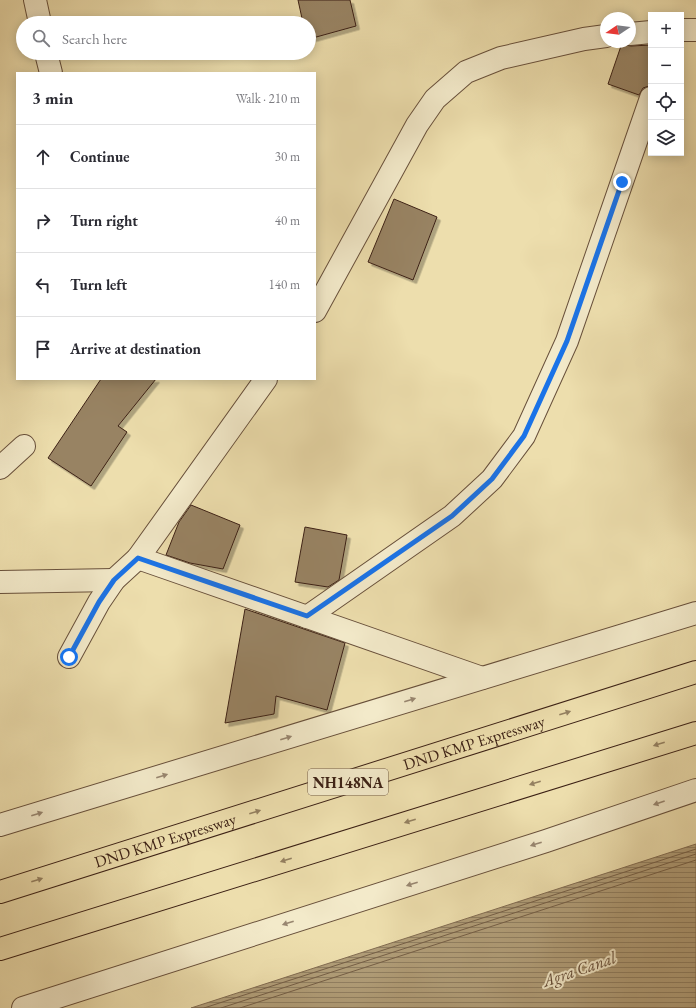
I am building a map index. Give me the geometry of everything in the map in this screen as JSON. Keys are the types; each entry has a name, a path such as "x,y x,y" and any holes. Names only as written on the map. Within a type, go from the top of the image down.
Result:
{"highway":[{"name":"DND KMP Expressway","path":"0,892 696,672"},
{"path":"0,949 696,733"}],"street":[{"path":"35,0 38,16"},
{"path":"684,30 696,30"},
{"path":"636,33 648,32"},
{"path":"316,309 417,125 435,99 466,72 501,58 584,38 600,37"},
{"path":"47,60 50,72"},
{"path":"307,616 452,516 492,479 524,436 567,341 648,107"},
{"path":"69,657 99,602 114,580 138,558 265,380"},
{"path":"0,468 24,446"},
{"path":"138,558 482,678"},
{"path":"0,582 114,580"},
{"path":"0,825 696,613"},
{"path":"23,1008 546,841 696,790"}],"water":[{"name":"Agra Canal","path":"696,844 696,1008 191,1008"}],"building":[{"path":"298,0 350,0 356,26 316,37 316,16 301,16"},
{"path":"648,45 648,86 643,88 639,95 608,84 620,48 636,48 636,46"},
{"path":"394,199 437,217 413,280 368,262"},
{"path":"100,380 155,380 118,426 127,432 91,486 48,458"},
{"path":"191,505 240,525 223,569 190,563 166,555 179,522"},
{"path":"305,527 347,535 339,580 328,587 295,582"},
{"path":"245,609 345,643 327,710 276,696 274,714 225,723"}],"route":[{"path":"69,657 99,602 114,580 138,558 307,616 452,516 492,479 524,436 567,341 622,182"}]}
